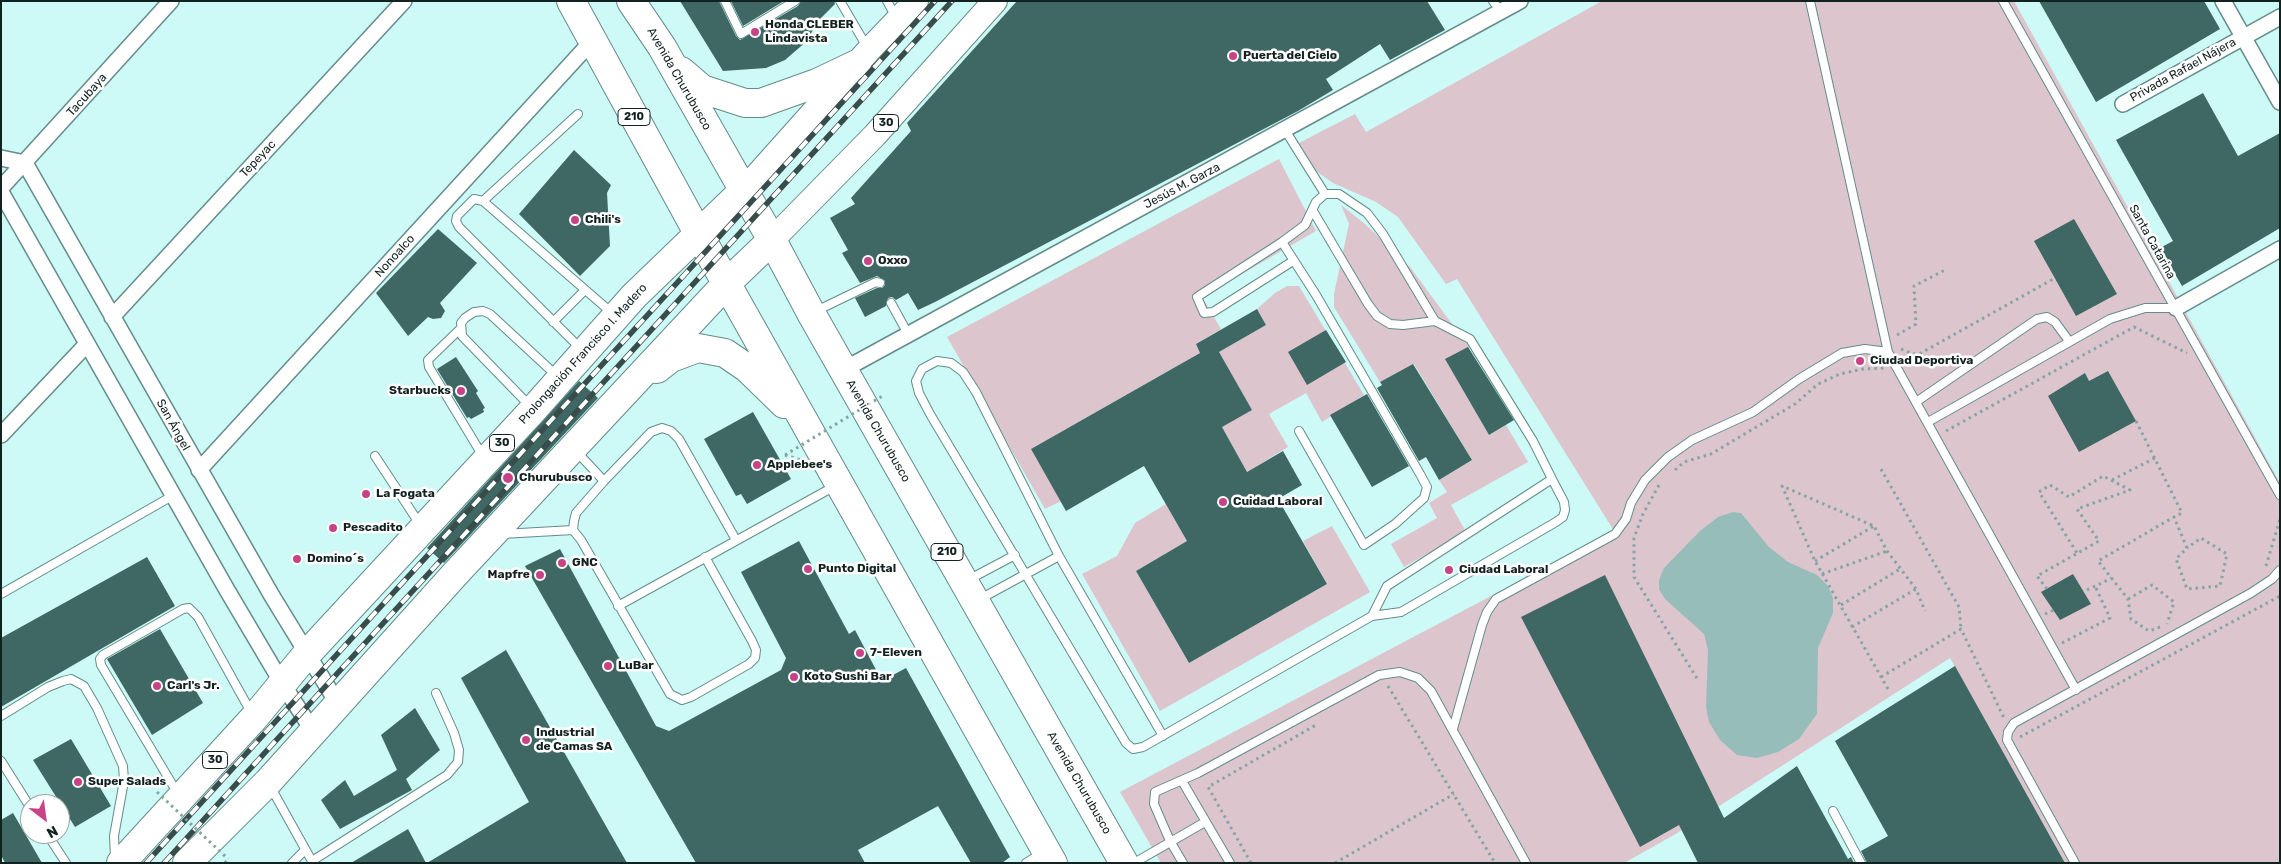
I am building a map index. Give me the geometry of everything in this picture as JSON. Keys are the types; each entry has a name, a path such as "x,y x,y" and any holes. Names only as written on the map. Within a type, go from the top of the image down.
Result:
{"highway":[{"name":"Avenida Churubusco","path":"630,1 662,47 744,190 811,314 1124,863"},
{"name":"210","path":"581,16 726,284 839,484 1042,859"},
{"path":"662,47 684,75 702,89 745,103 761,104 786,95 863,57"},
{"name":"Prolongación Francisco I. Madero","path":"306,655 533,410 616,316 698,233 744,190"},
{"name":"30","path":"187,863 268,782 492,534 726,284 772,240"},
{"path":"617,401 671,358 698,348 725,354 747,368 808,429"},
{"name":"30","path":"121,863 168,795 254,718 306,655"}],"main road":[{"name":"30","path":"744,190 863,57 892,11 916,1"},
{"name":"30","path":"772,240 875,135 995,1"}],"street":[{"name":"Tacubaya","path":"1,190 172,1"},
{"name":"Tepeyac","path":"112,317 404,1"},
{"name":"Jesús M. Garza","path":"843,370 1285,130 1497,6 1520,1"},
{"path":"2223,1 2280,102"},
{"name":"Nonoalco","path":"199,470 581,16"},
{"name":"Privada Rafael Nájera","path":"2123,104 2280,17"},
{"path":"1,158 24,164"},
{"name":"San Ángel","path":"24,164 306,655 338,704"},
{"path":"1,190 87,344 282,683 313,731"},
{"path":"2176,308 2280,249"},
{"path":"1,435 87,344"}],"lane":[{"path":"725,1 742,34 791,2"},
{"path":"840,1 863,57"},
{"path":"1810,1 1888,352 2076,690"},
{"name":"Santa Catarina","path":"2004,1 2280,495"},
{"path":"483,201 578,114"},
{"path":"1285,130 1325,194"},
{"path":"1162,736 1060,556 972,385 963,372 951,362 937,362 922,369 916,381 919,393 1126,743 1133,749 1144,747 1372,616 1402,612 1563,517 1565,510 1564,502 1533,441 1470,339 1435,321 1383,234 1367,213 1339,194 1325,194 1316,202 1305,225 1282,242 1197,296 1204,313 1213,312 1293,261"},
{"path":"584,352 457,224 457,216 470,202 477,199 483,201 584,291 616,316"},
{"path":"1313,211 1377,316 1390,324 1403,325 1435,321"},
{"path":"1282,242 1316,295 1420,474 1427,487 1424,498 1402,518 1364,545 1299,431"},
{"path":"811,314 876,282 880,283"},
{"path":"554,322 584,291"},
{"path":"891,303 908,334"},
{"path":"1928,422 2069,341 2110,320 2128,312 2145,308 2176,308"},
{"path":"533,410 462,336 461,323 474,312 490,314 560,379"},
{"path":"1916,402 2037,319 2047,318 2055,322 2069,341"},
{"path":"460,329 428,360 429,367 486,461"},
{"path":"1454,729 1482,625 1487,612 1496,599 1615,534 1626,520 1632,503 1645,480 1692,440 1754,412 1798,379 1842,352 1865,349 1888,352"},
{"path":"705,557 756,650 754,658 748,664 691,697 682,700 670,694 581,540 573,530 576,513 651,432 662,428 671,431 680,439 736,540"},
{"path":"573,448 604,481"},
{"path":"375,456 423,529"},
{"path":"1372,616 1388,586 1552,479"},
{"path":"618,606 839,484"},
{"path":"1,594 174,495"},
{"path":"492,534 573,530"},
{"path":"970,592 1015,555"},
{"path":"970,592 1027,575 1060,556"},
{"path":"2076,863 2007,740 2008,732 2014,723 2251,593 2272,579 2280,570"},
{"path":"168,795 101,664 100,659 103,655 189,608 198,617 254,718"},
{"path":"1183,863 1170,841 1153,798 1155,792 1182,781 1379,675 1400,672 1418,678 1431,690 1526,863"},
{"path":"1,716 48,688 71,679 84,686 97,708 123,766 124,781 114,836 116,863"},
{"path":"268,782 312,862 447,775 458,762 459,750 454,733 436,693"},
{"path":"1,761 22,794"},
{"path":"1182,781 1230,863"},
{"path":"1833,811 1861,863"},
{"path":"1134,863 1205,822"},
{"path":"54,844 66,863"},
{"path":"292,863 305,850"}],"path":[{"path":"1896,335 1916,324 1914,286 1945,270"},
{"path":"1899,348 1913,354 1921,353 2055,278"},
{"path":"1944,433 2134,327 2188,354"},
{"path":"1672,473 1684,462 1711,454 1795,404 1818,384 1840,374 1863,368 1886,368"},
{"path":"785,455 884,395"},
{"path":"2128,599 2152,585 2174,602 2167,625 2148,631 2130,619 2128,599 2098,561 2182,512 2136,421"},
{"path":"2112,480 2155,458"},
{"path":"1881,469 1959,607 1960,629 2007,723"},
{"path":"2047,589 2037,576 2099,541 2077,509 2130,490 2103,476 2069,497 2050,485 2039,492 2077,553"},
{"path":"1660,484 1643,514 1634,538 1634,577 1698,680"},
{"path":"1888,689 1815,561 1782,486 1874,526 1900,569 1916,589 1925,611"},
{"path":"2174,517 2188,548"},
{"path":"2266,567 2280,519"},
{"path":"1815,561 1874,526"},
{"path":"2201,538 2227,554 2220,586 2187,589 2176,559 2188,548 2201,538"},
{"path":"1822,574 1888,551"},
{"path":"1841,606 1900,569"},
{"path":"2087,590 2112,578"},
{"path":"2058,644 2110,618 2095,586"},
{"path":"1852,627 1916,589"},
{"path":"2012,741 2280,596"},
{"path":"2042,615 2046,622"},
{"path":"1881,677 1960,629"},
{"path":"1379,689 1388,684 1495,863"},
{"path":"1251,863 1208,788 1319,724"},
{"path":"1334,863 1454,794"},
{"path":"168,795 228,859 225,863"}],"shaded area":[{"name":"Ciudad Deportiva","path":"1602,1 2014,1 2280,483 2280,863 2065,863 1950,658 1674,835 1624,863 1161,863 1120,792 1614,531 1457,279 1446,284 1398,217 1376,202 1333,183 1316,171 1299,143 1355,114 1366,132"},
{"path":"1279,159 1316,231 1202,297 1221,329 1196,344 1200,353 1031,449 1061,501 1045,509 947,337"},
{"path":"1341,205 1365,224 1410,267 1469,347 1446,360 1489,435 1506,425 1528,462 1451,505 1466,532 1404,567 1391,544 1437,518 1429,503 1447,492 1439,480 1472,460 1414,364 1380,382 1334,307 1334,294 1349,224"},
{"path":"1287,286 1299,286 1364,395 1322,422 1306,393 1269,414 1288,447 1247,472 1222,427 1219,352 1266,325 1257,309 1275,293"},
{"path":"1166,504 1187,541 1136,571 1189,663 1327,584 1303,541 1332,526 1370,592 1160,711 1082,574 1117,556 1135,523"}],"water":[{"path":"1733,512 1741,513 1769,547 1788,562 1817,575 1828,586 1833,598 1833,613 1818,648 1817,714 1799,739 1778,752 1757,758 1737,755 1720,740 1709,722 1706,707 1708,650 1704,634 1665,599 1659,589 1659,580 1664,568 1700,531 1718,517"}],"building":[{"name":"Honda CLEBER Lindavista","path":"680,1 719,1 736,36 740,40 798,6 801,1 834,1 835,4 817,22 807,41 785,60 766,68 723,71"},
{"path":"731,1 784,1 743,26"},
{"path":"1017,1 1427,1 1445,30 1390,60 1380,44 1326,79 1333,90 1298,111 935,302 918,310 908,293 896,300 892,297 888,298 886,306 865,317 855,298 877,288 882,288 885,285 885,281 877,276 860,283 842,253 848,250 830,218 855,204 851,198 911,131 907,123"},
{"path":"2039,1 2204,1 2220,29 2096,102"},
{"path":"2203,93 2238,156 2280,133 2280,228 2182,286 2160,248 2173,241 2116,140"},
{"path":"574,150 611,185 607,193 610,246 580,276 519,214"},
{"path":"2074,219 2117,294 2076,316 2034,241"},
{"path":"438,229 477,263 440,303 445,311 441,318 433,319 428,317 408,336 376,293"},
{"name":"Cuidad Laboral","path":"1257,309 1266,325 1219,352 1252,410 1222,427 1247,472 1283,451 1302,485 1278,499 1327,584 1189,663 1136,571 1187,541 1144,466 1066,511 1031,449 1200,353 1196,344"},
{"path":"1326,330 1346,362 1307,385 1288,352"},
{"path":"1468,347 1514,420 1489,435 1445,359"},
{"path":"456,357 478,391 476,393 485,408 483,409 484,412 471,419 467,418 437,369"},
{"path":"1413,364 1472,460 1439,480 1426,457 1419,461 1377,388 1382,385 1380,382"},
{"path":"2108,371 2136,421 2079,452 2048,396 2085,373 2089,381"},
{"path":"579,381 598,398 444,563 427,548"},
{"path":"1367,394 1409,466 1372,487 1330,415"},
{"path":"753,412 791,479 747,504 741,494 736,496 704,439"},
{"path":"799,541 849,634 855,630 882,681 906,668 1010,857 1002,863 971,863 938,806 858,850 865,863 696,863 525,566 560,549 656,726 669,731 781,670 786,658 741,572"},
{"path":"147,557 175,606 1,707 1,638"},
{"path":"2073,574 2091,604 2060,620 2041,592"},
{"path":"1605,575 1724,818 1797,766 1848,859 1851,857 1854,863 1698,863 1679,825 1640,847 1521,617"},
{"path":"160,629 203,703 152,735 107,659"},
{"name":"Industrial de Camas SA","path":"506,650 627,863 427,863 529,802 461,678"},
{"path":"1955,666 2065,863 1867,863 1861,851 1888,836 1835,741"},
{"path":"415,708 440,750 406,779 412,790 340,829 321,800 345,780 354,796 397,770 381,735"},
{"path":"71,739 111,806 75,827 70,819 70,794 54,794 33,760"},
{"path":"13,813 20,825 20,844 31,844 42,863 5,863 1,855 1,820"},
{"path":"408,829 426,863 351,863"}],"railway":[{"path":"146,863 935,1"},
{"path":"164,863 952,1"}],"place":[{"name":"Honda CLEBER Lindavista","path":"755,32"},
{"name":"Puerta del Cielo","path":"1233,56"},
{"name":"Chili's","path":"575,220"},
{"name":"Oxxo","path":"868,261"},
{"name":"Ciudad Deportiva","path":"1860,361"},
{"name":"Starbucks","path":"461,391"},
{"name":"Applebee's","path":"757,465"},
{"name":"Churubusco","path":"508,478"},
{"name":"La Fogata","path":"366,494"},
{"name":"Cuidad Laboral","path":"1223,502"},
{"name":"Pescadito","path":"333,528"},
{"name":"Domino´s","path":"297,559"},
{"name":"GNC","path":"562,563"},
{"name":"Punto Digital","path":"808,569"},
{"name":"Ciudad Laboral","path":"1449,570"},
{"name":"Mapfre","path":"540,575"},
{"name":"7-Eleven","path":"860,653"},
{"name":"LuBar","path":"608,666"},
{"name":"Koto Sushi Bar","path":"794,677"},
{"name":"Carl's Jr.","path":"157,686"},
{"name":"Industrial de Camas SA","path":"526,740"},
{"name":"Super Salads","path":"78,782"}]}
